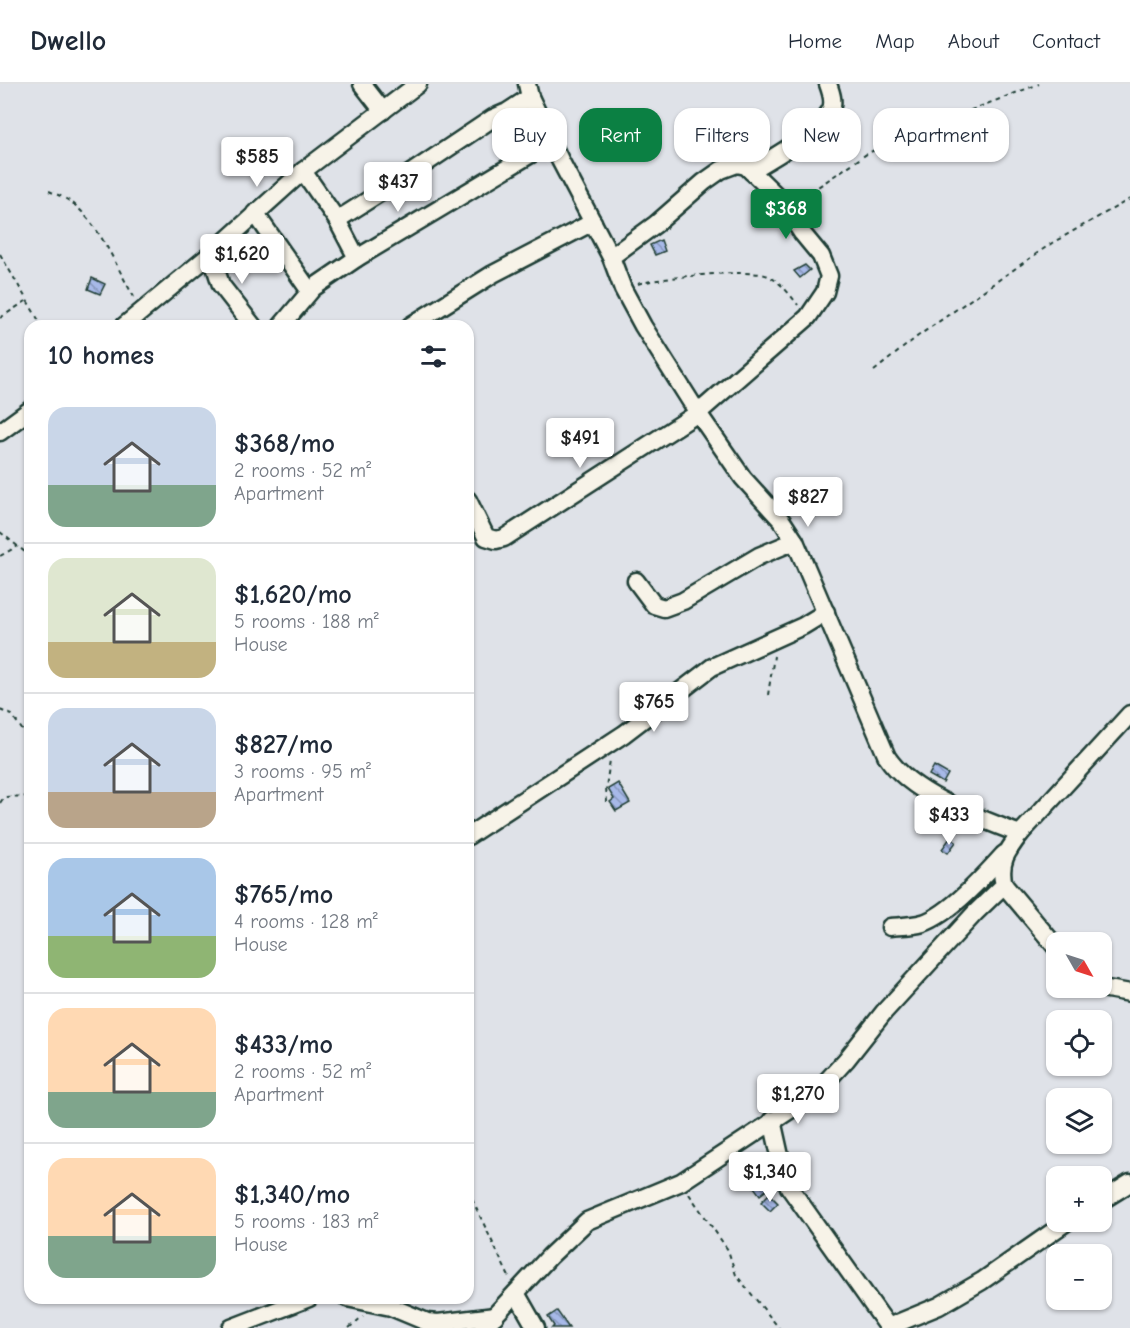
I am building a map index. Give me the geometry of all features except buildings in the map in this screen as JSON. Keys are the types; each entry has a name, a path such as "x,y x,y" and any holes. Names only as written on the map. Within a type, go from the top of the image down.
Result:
{"street":[{"path":"362,84 383,111"},
{"path":"131,320 210,254 303,171 418,84"},
{"path":"751,171 816,127 830,112 832,104 828,84"},
{"path":"337,220 408,175 529,90 537,108"},
{"path":"286,320 309,290 357,258 518,162"},
{"path":"562,162 611,256 623,289 643,326 698,413 743,478 782,521 795,541 891,764 903,776 935,796 966,812 1020,834"},
{"path":"474,512 486,537 496,540 504,538 698,413 808,317 825,292 829,276 821,256 802,233 779,198 746,166 737,164 722,170 704,183 656,224 611,256"},
{"path":"303,171 337,220 357,258"},
{"path":"255,213 309,290"},
{"path":"420,320 493,274 593,222"},
{"path":"210,254 221,285 248,320"},
{"path":"0,432 24,414"},
{"path":"636,581 654,605 664,608 683,601 759,556 795,541"},
{"path":"474,832 614,740 712,667 804,626 826,612"},
{"path":"890,927 924,922 938,915 966,893 1130,714"},
{"path":"1005,853 1001,869 1004,885 1046,935"},
{"path":"376,1304 391,1307 427,1322 489,1322 550,1256 587,1221 681,1182 802,1102 824,1084 884,1012 975,913 1004,885"},
{"path":"1112,990 1130,993"},
{"path":"772,1120 783,1174 789,1187 888,1328 939,1306 982,1281 1052,1232"},
{"path":"1112,1194 1130,1183"},
{"path":"516,1293 536,1328"},
{"path":"231,1328 293,1304"}],"path":[{"path":"779,198 806,195 868,153 937,123 1039,84"},
{"path":"49,190 67,199 84,215 99,235 142,310"},
{"path":"874,371 918,336 1052,243 1130,199"},
{"path":"0,254 38,320"},
{"path":"623,289 644,282 695,275 767,275 785,289 808,317"},
{"path":"0,318 26,301"},
{"path":"0,532 24,551"},
{"path":"0,556 18,546"},
{"path":"768,695 777,637"},
{"path":"0,710 12,716 24,733"},
{"path":"607,802 606,787 614,740"},
{"path":"0,803 4,797 24,796"},
{"path":"681,1182 728,1250 736,1275 779,1328"},
{"path":"474,1204 516,1293"}]}
